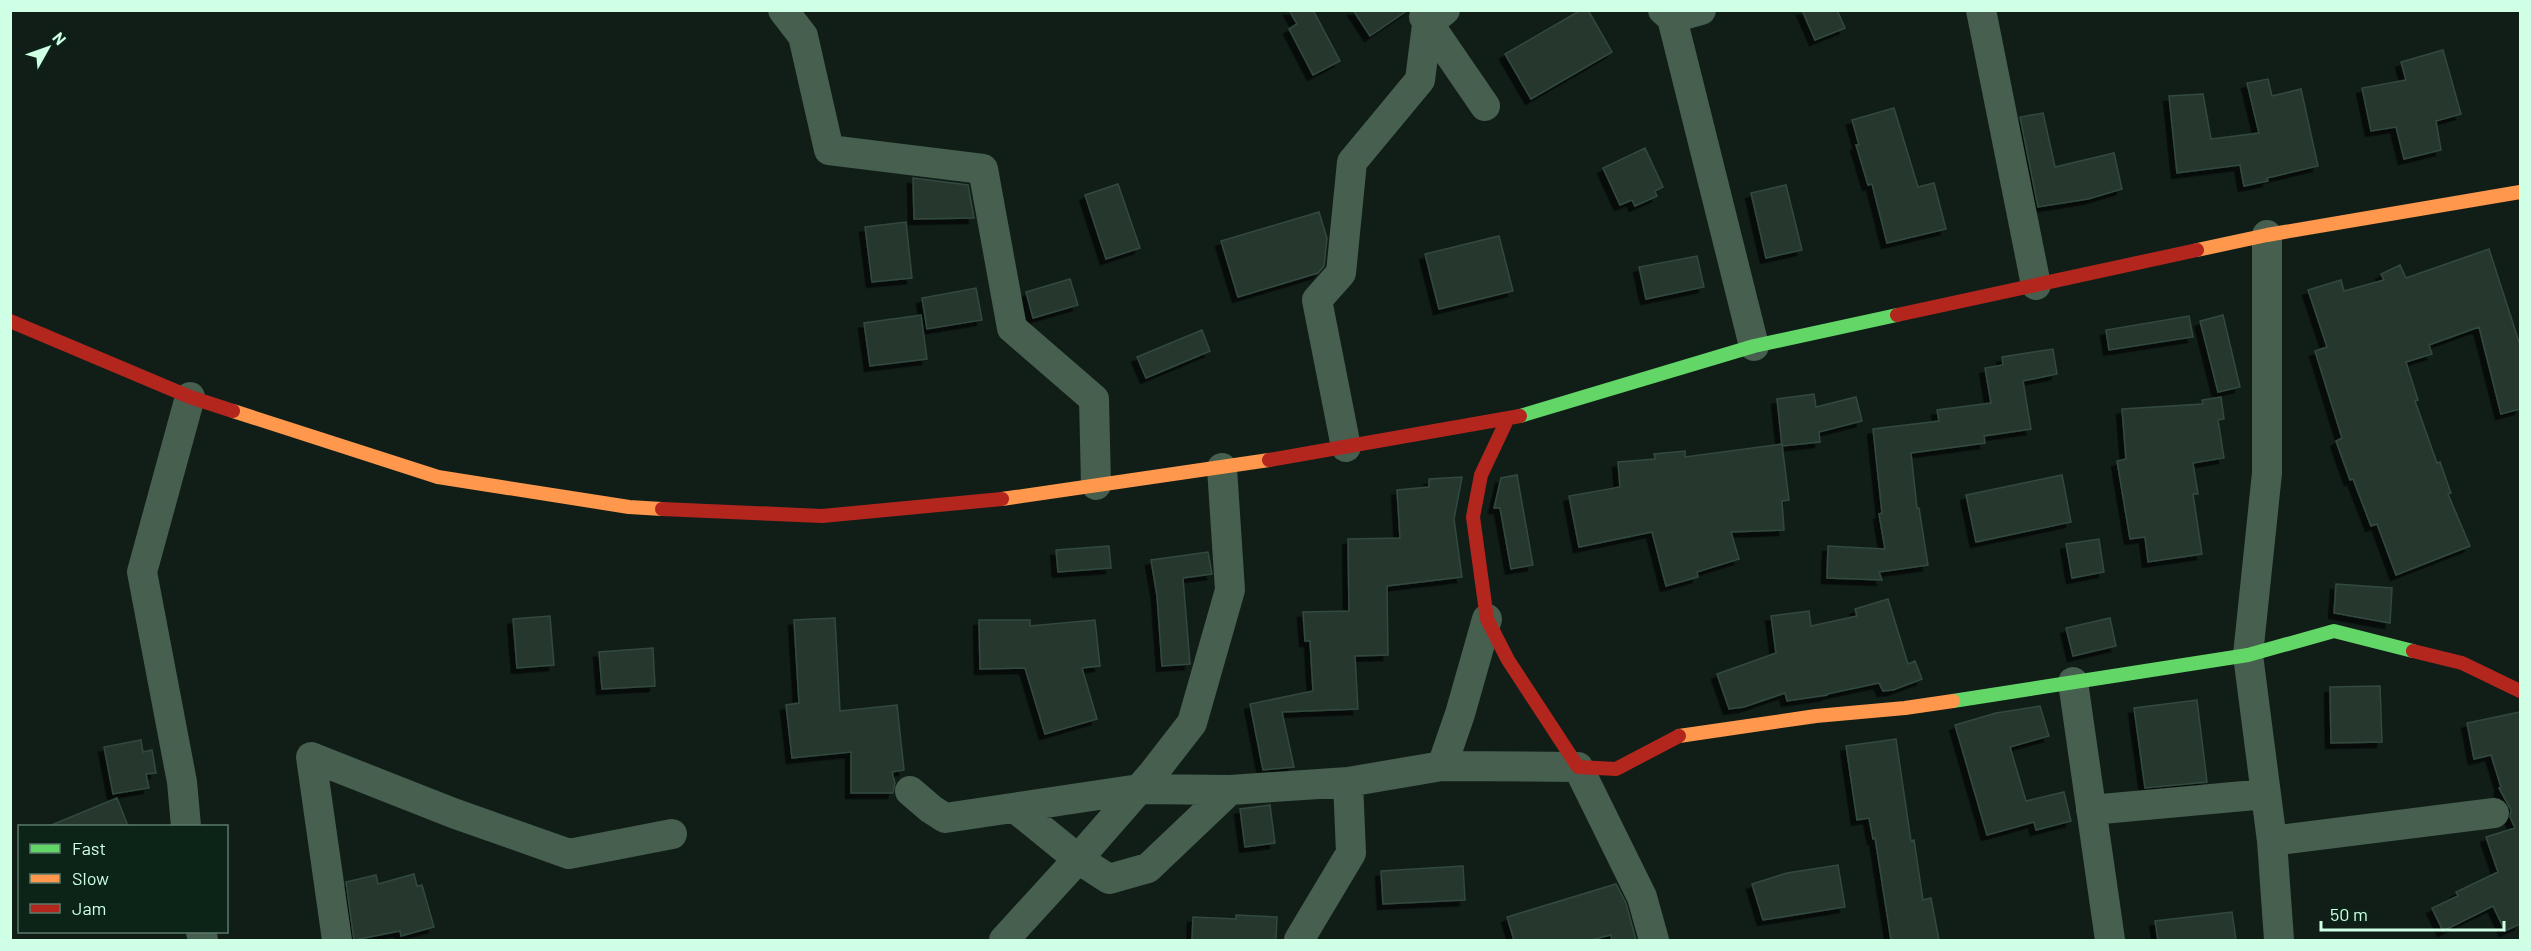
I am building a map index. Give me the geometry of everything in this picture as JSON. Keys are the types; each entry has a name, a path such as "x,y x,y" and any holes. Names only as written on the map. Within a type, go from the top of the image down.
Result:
{"main road":[{"path":"10,321 190,396 438,477 629,507 822,516 1010,498 1222,468 1507,420 1755,346 2267,235 2520,192"},
{"path":"1507,420 1481,475 1473,517 1487,619 1508,660 1578,767 1616,769 1681,735 1815,717 1905,708 2248,655 2334,631 2462,663 2520,691"}],"street":[{"path":"783,10 803,36 829,150 983,170 1012,328 1094,399 1096,485"},
{"path":"1701,10 1668,13 1755,346"},
{"path":"1981,10 2036,285"},
{"path":"1431,15 1485,106"},
{"path":"1346,447 1317,300 1341,273 1352,162 1420,80 1431,15"},
{"path":"2267,235 2267,473 2248,655 2272,841 2280,940"},
{"path":"186,825 182,782 142,572 190,396"},
{"path":"1004,940 1139,789 1192,723 1230,590 1222,468"},
{"path":"1442,766 1460,714 1487,619"},
{"path":"2073,682 2110,940"},
{"path":"337,940 311,757 453,813 569,854 672,834"},
{"path":"910,791 945,818 1139,789 1230,790 1348,782 1442,766 1578,767 1642,897 1654,940"},
{"path":"1299,940 1351,853 1348,782"},
{"path":"1015,807 1078,859 1109,879 1148,868 1230,790"},
{"path":"2091,810 2266,794"},
{"path":"2272,841 2494,813"}],"building":[{"path":"1289,10 1313,10 1340,61 1313,75 1289,29 1297,24"},
{"path":"1353,10 1408,10 1370,36"},
{"path":"1581,10 1588,10 1612,52 1531,99 1505,54"},
{"path":"1802,10 1837,10 1845,28 1815,40"},
{"path":"2443,50 2461,114 2436,121 2441,150 2404,159 2396,127 2371,131 2362,88 2406,80 2401,62"},
{"path":"2268,79 2272,96 2301,89 2318,166 2244,186 2240,165 2177,173 2169,96 2203,94 2211,139 2259,133 2247,83"},
{"path":"1894,108 1918,187 1934,183 1946,229 1887,243 1872,184 1868,185 1856,145 1859,145 1852,120"},
{"path":"2043,113 2055,167 2114,153 2122,189 2088,199 2038,207 2020,117"},
{"path":"1645,148 1663,187 1655,191 1657,196 1635,206 1632,200 1620,205 1603,168"},
{"path":"913,178 968,185 974,218 914,219"},
{"path":"1118,184 1140,248 1106,259 1085,195"},
{"path":"1786,185 1802,250 1766,258 1751,193"},
{"path":"1319,212 1327,238 1324,266 1318,273 1238,297 1221,241"},
{"path":"906,222 912,278 872,282 865,227"},
{"path":"1499,236 1513,291 1439,309 1425,254"},
{"path":"2489,249 2520,345 2520,409 2501,414 2479,327 2429,345 2432,354 2406,362 2418,400 2415,401 2437,463 2440,462 2451,493 2448,494 2470,546 2396,575 2377,524 2371,526 2353,479 2350,480 2336,441 2342,438 2315,351 2327,347 2308,290 2341,280 2344,291 2384,280 2381,274 2400,265 2406,278"},
{"path":"1697,256 1704,287 1646,299 1639,267"},
{"path":"1070,279 1078,305 1033,318 1026,292"},
{"path":"976,288 982,320 927,329 922,298"},
{"path":"921,315 927,359 870,366 864,323"},
{"path":"2223,315 2240,387 2218,392 2200,321"},
{"path":"2189,316 2193,337 2109,350 2106,330"},
{"path":"1202,330 1210,351 1146,378 1137,357"},
{"path":"2053,349 2057,374 2023,381 2031,429 1984,436 1985,443 1911,453 1917,508 1919,508 1928,565 1879,572 1882,580 1827,578 1828,546 1885,549 1879,514 1882,513 1873,429 1939,421 1937,410 1991,403 1985,368 2003,365 2002,357"},
{"path":"1814,394 1816,407 1856,397 1862,421 1819,432 1820,442 1782,446 1777,399"},
{"path":"2221,397 2224,419 2218,420 2224,458 2193,463 2198,494 2193,494 2202,554 2148,562 2145,537 2130,539 2117,461 2126,459 2122,409 2203,404 2202,400"},
{"path":"1782,444 1789,500 1782,501 1784,530 1731,532 1739,559 1697,572 1698,577 1666,586 1652,532 1579,547 1569,496 1620,487 1618,462 1655,459 1654,454 1685,451 1685,457"},
{"path":"1517,475 1533,565 1511,569 1500,508 1494,508 1501,478"},
{"path":"2062,475 2071,522 1976,542 1966,495"},
{"path":"1462,477 1454,519 1462,577 1387,586 1388,655 1355,656 1358,709 1282,712 1294,767 1263,770 1250,704 1313,691 1310,641 1305,641 1303,612 1349,611 1348,539 1400,538 1397,490 1429,487 1429,479"},
{"path":"2099,539 2104,572 2072,578 2066,544"},
{"path":"1109,546 1111,568 1058,572 1056,550"},
{"path":"1208,552 1212,574 1183,578 1190,664 1162,666 1157,596 1151,560"},
{"path":"2336,584 2392,588 2390,623 2334,613"},
{"path":"1888,599 1908,664 1915,661 1922,679 1893,690 1883,691 1879,683 1787,701 1785,693 1744,707 1729,709 1717,674 1776,653 1771,616 1809,611 1811,626 1857,616 1855,609"},
{"path":"550,616 554,665 517,668 513,619"},
{"path":"835,618 840,711 897,705 904,770 892,772 895,783 893,793 851,793 851,752 792,758 786,705 799,703 794,620"},
{"path":"2110,618 2116,646 2073,656 2066,628"},
{"path":"979,620 1030,620 1030,626 1095,620 1100,666 1082,668 1097,719 1045,734 1025,668 980,669"},
{"path":"653,648 655,686 602,689 599,652"},
{"path":"2380,686 2382,742 2331,743 2330,687"},
{"path":"2197,700 2207,782 2145,788 2134,708"},
{"path":"2040,706 2049,736 2010,747 2026,801 2064,792 2071,821 2036,830 2034,822 1987,835 1955,725 1996,713"},
{"path":"2520,712 2520,924 2505,931 2493,906 2443,931 2432,908 2458,896 2456,892 2498,872 2486,837 2515,828 2510,817 2511,810 2499,788 2501,787 2491,755 2474,759 2467,723"},
{"path":"1896,739 1911,841 1914,840 1923,900 1931,898 1939,940 1891,940 1875,838 1873,839 1869,818 1857,820 1846,746"},
{"path":"141,740 143,752 152,750 156,773 146,774 149,788 113,794 104,747"},
{"path":"117,798 128,825 51,825"},
{"path":"1270,805 1275,843 1245,847 1240,809"},
{"path":"1838,865 1845,907 1763,920 1752,884 1787,873"},
{"path":"1463,866 1465,900 1383,904 1381,871"},
{"path":"414,874 417,886 422,885 434,927 401,936 400,931 354,940 346,882 376,875 378,884"},
{"path":"1616,884 1626,903 1636,940 1612,940 1611,935 1591,940 1514,940 1507,917"},
{"path":"2232,912 2236,940 2158,940 2155,921"},
{"path":"1236,915 1277,917 1276,940 1192,940 1193,917 1236,919"}],"traffic: fast":[{"path":"1520,416 1754,346 1897,315"},
{"path":"1953,701 2248,655 2334,631 2413,651"}],"traffic: slow":[{"path":"2197,250 2267,235 2520,192"},
{"path":"233,411 438,477 629,507 662,509"},
{"path":"1002,499 1269,460"},
{"path":"1679,736 1816,716 1953,701"}],"traffic: jam":[{"path":"1897,315 2197,250"},
{"path":"10,321 190,397 233,411"},
{"path":"1269,460 1520,416"},
{"path":"1507,420 1481,475 1473,517 1487,619 1508,660 1578,767 1616,769 1679,736"},
{"path":"662,509 822,516 1002,499"},
{"path":"2413,651 2462,663 2520,691"}]}
